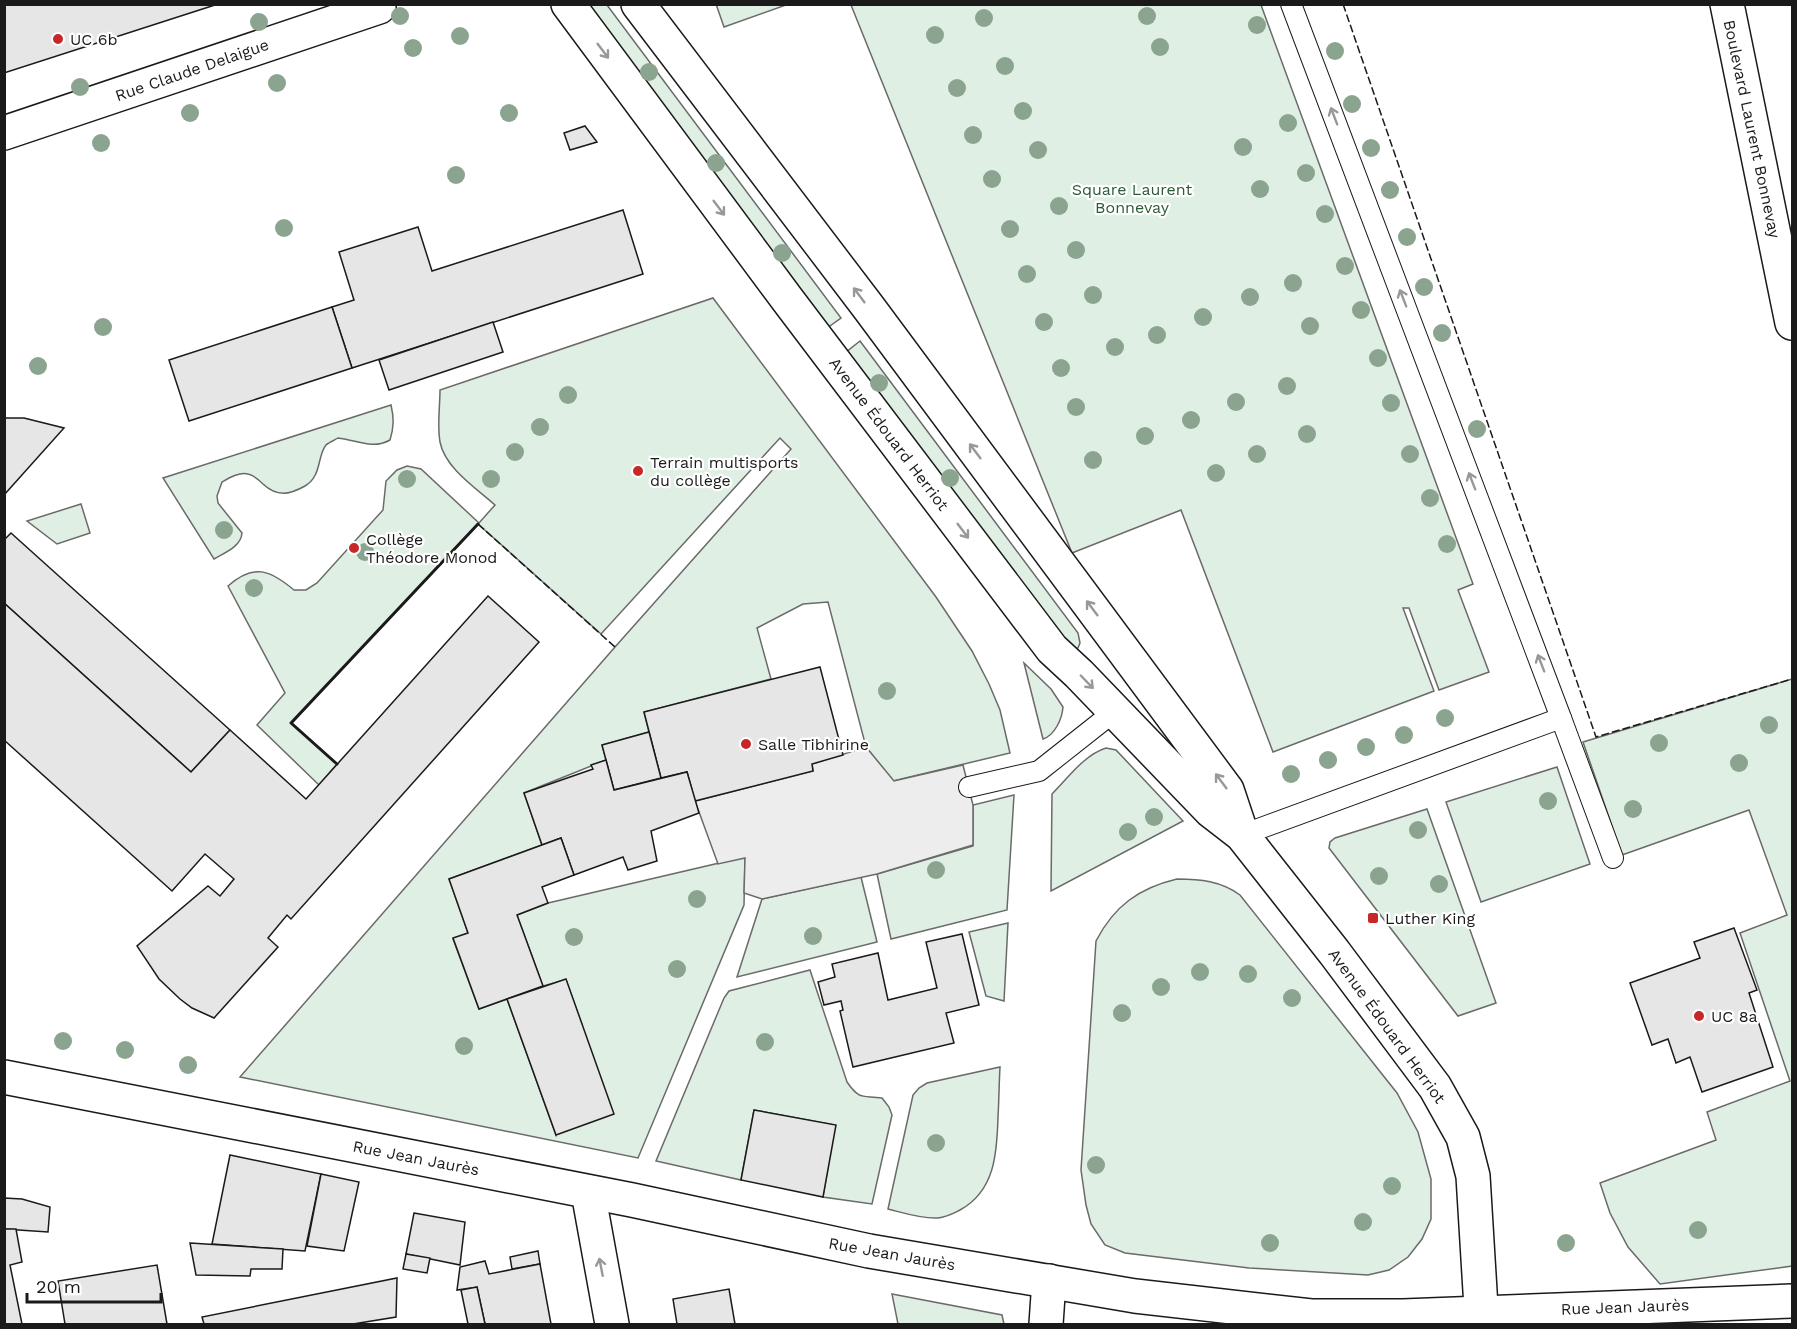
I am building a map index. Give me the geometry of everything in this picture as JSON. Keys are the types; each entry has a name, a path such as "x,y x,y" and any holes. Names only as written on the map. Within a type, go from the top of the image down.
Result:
{"main road":[{"name":"Avenue Édouard Herriot","path":"568,4 1052,650 1079,674 1211,811 1242,835 1334,952 1435,1088 1463,1137 1473,1176 1482,1319"},
{"name":"Avenue Édouard Herriot","path":"638,4 869,308 1227,790 1242,835"},
{"name":"Rue Claude Delaigue","path":"4,133 379,7"},
{"name":"Boulevard Laurent Bonnevay","path":"1727,7 1792,323"},
{"name":"Rue Jean Jaurès","path":"4,1077 588,1192 869,1251 1135,1296 1311,1316 1482,1319 1792,1301"},
{"path":"588,1192 612,1324"},
{"path":"1046,1324 1049,1281"}],"lane":[{"path":"1292,4 1613,858"},
{"path":"969,787 1039,771 1115,711"},
{"path":"1242,835 1561,718"}],"green space":[{"path":"716,4 786,4 786,5 724,27"},
{"path":"589,5 607,5 841,318 827,328"},
{"name":"Square Laurent Bonnevay","path":"851,5 1261,5 1473,584 1458,590 1489,672 1439,690 1409,608 1403,608 1434,691 1273,752 1181,510 1072,553"},
{"path":"713,298 936,597 972,651 1000,710 1010,753 893,781 866,747 828,602 803,604 757,628 771,679 644,712 649,732 602,745 606,760 524,793 542,845 449,879 468,933 453,939 479,1009 507,999 556,1135 582,1025 566,980 543,986 517,915 548,903 745,857 744,905 638,1158 240,1077 791,449 780,438 601,634 478,524 292,723 337,764 319,785 257,725 285,693 228,586 246,574 254,572 269,574 294,590 306,590 317,583 383,510 386,481 397,470 407,466 421,469 479,523 495,505 462,477 443,451 439,429 440,390"},
{"path":"860,341 1078,633 1080,643 1078,648 1071,651 845,353"},
{"path":"391,405 393,422 390,440 371,444 338,438 326,445 314,477 299,489 288,493 278,493 254,477 245,474 222,482 217,496 218,503 242,533 235,546 214,559 163,478"},
{"path":"81,504 90,533 57,544 27,521"},
{"path":"1024,663 1051,689 1063,707 1057,726 1043,739"},
{"path":"1792,679 1792,1266 1660,1284 1628,1247 1610,1213 1600,1183 1716,1140 1707,1112 1790,1081 1740,933 1787,915 1749,810 1622,855 1583,742"},
{"path":"1106,748 1116,750 1183,821 1051,891 1052,794 1083,761"},
{"path":"1557,767 1590,864 1481,902 1446,802"},
{"path":"1014,795 1007,910 891,939 877,874 973,846 973,805"},
{"path":"1427,809 1496,1003 1458,1016 1329,848 1330,842 1335,838"},
{"path":"861,877 877,942 737,977 762,899"},
{"path":"1177,879 1210,882 1233,890 1240,895 1397,1093 1418,1132 1431,1179 1431,1219 1422,1239 1408,1257 1389,1270 1368,1275 1249,1268 1125,1253 1105,1245 1091,1224 1081,1170 1096,941 1111,918 1129,900 1139,893"},
{"path":"1008,923 1004,1001 986,996 969,932"},
{"path":"810,970 847,1082 859,1095 882,1098 892,1115 872,1204 823,1197 835,1125 754,1110 741,1180 656,1161 724,998 729,991"},
{"path":"1000,1067 995,1157 992,1170 981,1193 960,1210 941,1218 919,1217 888,1209 913,1095 927,1083"},
{"path":"892,1294 1002,1315 1004,1324 898,1324"}],"shaded area":[{"path":"866,747 894,781 963,765 973,805 973,845 877,874 762,899 744,893 745,858 718,864 695,801 813,771 812,764"}],"building":[{"name":"UC 6b","path":"4,4 218,4 4,73"},
{"path":"585,126 597,142 570,150 564,133"},
{"path":"623,210 643,274 352,368 332,307 354,300 339,252 418,227 432,271"},
{"path":"332,307 352,368 189,421 169,360"},
{"path":"493,322 503,352 389,390 379,360"},
{"path":"4,418 24,418 64,428 4,495"},
{"path":"11,533 230,730 191,772 4,603 4,540"},
{"path":"488,596 539,642 291,919 287,915 268,938 278,947 214,1018 192,1008 159,979 137,946 208,886 220,896 234,879 205,854 172,891 4,740 4,603 191,772 230,730 306,799"},
{"name":"Salle Tibhirine","path":"820,667 843,755 812,764 813,771 695,801 687,772 661,778 644,712"},
{"path":"649,732 661,778 614,790 602,745"},
{"path":"606,760 614,790 687,772 699,813 651,831 657,861 628,870 623,857 574,875 561,838 542,845 524,793 593,769 591,765"},
{"path":"561,838 574,875 542,887 548,903 517,915 543,986 479,1009 453,938 468,933 449,879"},
{"name":"UC 8a","path":"1734,928 1757,990 1749,993 1773,1067 1702,1092 1690,1057 1676,1063 1668,1039 1652,1045 1630,983 1700,958 1694,942"},
{"path":"962,934 979,1005 946,1013 954,1043 853,1067 840,1011 843,1010 841,1001 824,1005 818,982 835,977 832,964 878,953 888,1000 937,988 926,942"},
{"path":"566,979 614,1114 556,1135 507,999"},
{"path":"754,1110 836,1125 823,1197 741,1180"},
{"path":"230,1155 321,1174 305,1251 212,1244"},
{"path":"321,1174 359,1182 344,1251 307,1246"},
{"path":"4,1198 22,1199 50,1207 48,1232 4,1229"},
{"path":"414,1213 465,1222 460,1265 406,1254"},
{"path":"4,1229 16,1229 22,1262 10,1265 22,1324 4,1324"},
{"path":"190,1243 283,1249 282,1269 251,1269 250,1276 196,1275"},
{"path":"538,1251 540,1264 512,1269 510,1257"},
{"path":"406,1254 430,1258 427,1273 403,1269"},
{"path":"485,1261 489,1274 540,1264 551,1324 485,1324 477,1287 457,1290 460,1267"},
{"path":"157,1265 167,1324 65,1324 58,1281"},
{"path":"397,1278 396,1317 353,1324 204,1324 202,1317"},
{"path":"477,1287 485,1324 468,1324 461,1290"},
{"path":"729,1289 735,1324 677,1324 673,1299"}],"fence":[{"path":"1343,4 1596,737 1792,679"},
{"path":"478,524 615,647"}],"wall":[{"path":"337,764 291,723 478,524"}],"place":[{"name":"UC 6b","path":"58,39"},
{"name":"Terrain multisports du collège","path":"638,471"},
{"name":"Collège Théodore Monod","path":"354,548"},
{"name":"Salle Tibhirine","path":"746,744"},
{"name":"Luther King","path":"1373,918"},
{"name":"UC 8a","path":"1699,1016"}]}
